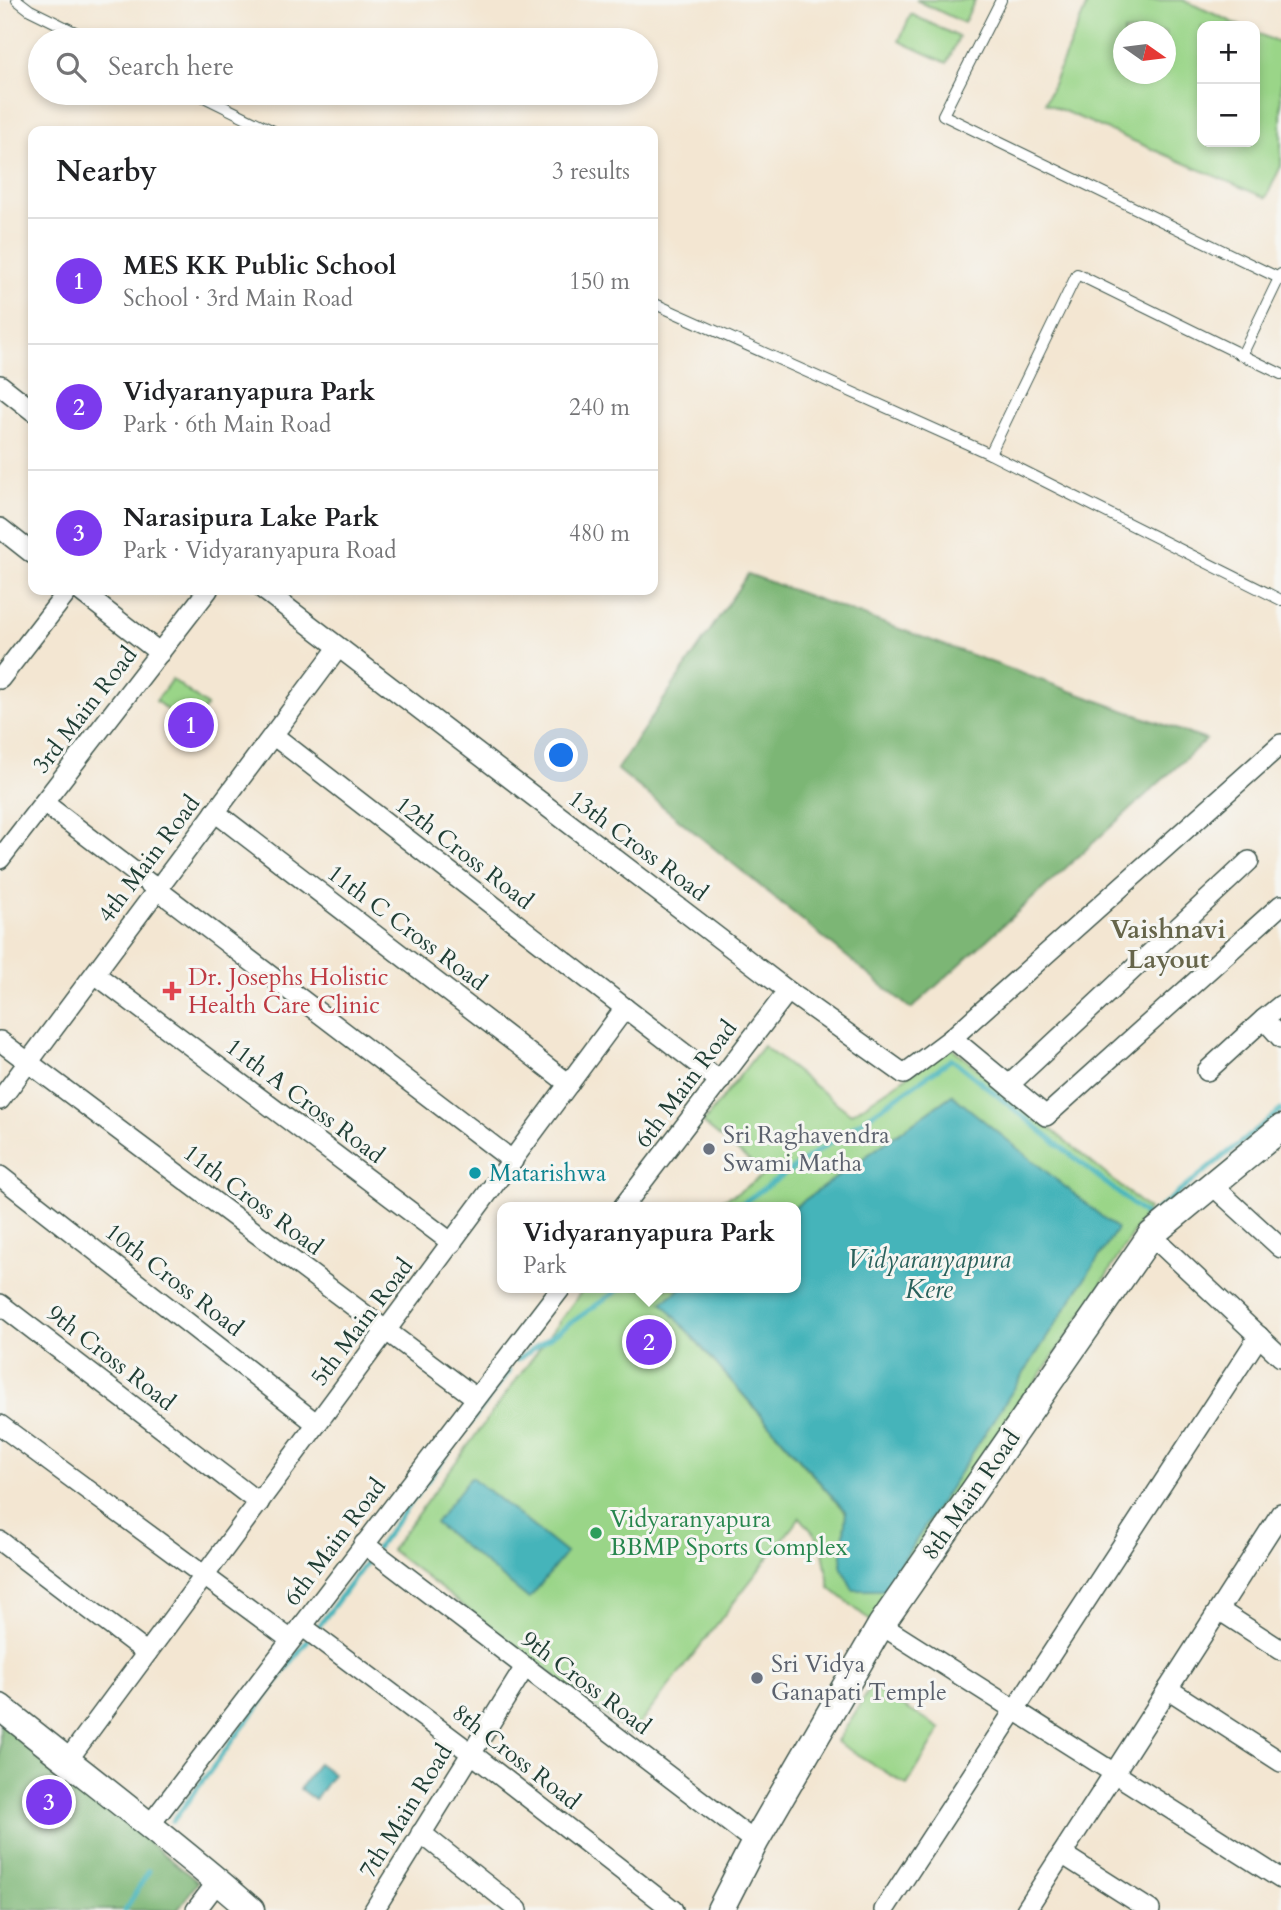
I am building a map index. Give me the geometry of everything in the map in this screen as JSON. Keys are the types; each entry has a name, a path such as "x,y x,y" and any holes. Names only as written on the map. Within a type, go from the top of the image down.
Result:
{"street":[{"path":"0,385 28,407"},
{"path":"0,528 28,550"},
{"path":"0,679 65,595"},
{"path":"85,595 160,653"},
{"name":"3rd Main Road","path":"0,859 204,595"},
{"name":"13th Cross Road","path":"270,595 788,991 904,1074 951,1038"},
{"name":"4th Main Road","path":"0,1100 338,648"},
{"name":"12th Cross Road","path":"273,736 625,1008"},
{"path":"1281,744 951,1038 1046,1116 1281,905"},
{"path":"44,803 513,1161"},
{"name":"11th C Cross Road","path":"215,812 569,1083"},
{"path":"1009,1085 1249,861"},
{"name":"11th A Cross Road","path":"94,974 452,1243"},
{"name":"6th Main Road","path":"627,1202 788,991"},
{"path":"1207,1071 1281,1004"},
{"path":"625,1008 720,1081"},
{"name":"5th Main Road","path":"67,1761 625,1008"},
{"path":"1265,1019 1281,1038"},
{"name":"11th Cross Road","path":"0,1041 476,1398"},
{"name":"8th Main Road","path":"720,1910 755,1842 881,1625 1151,1235 1281,1128"},
{"name":"10th Cross Road","path":"0,1175 317,1424"},
{"path":"1212,1185 1281,1248"},
{"path":"1151,1235 1281,1357"},
{"name":"6th Main Road","path":"149,1826 376,1553 476,1398 557,1293"},
{"name":"9th Cross Road","path":"0,1304 259,1503"},
{"path":"884,1910 1259,1336"},
{"name":"8th Cross Road","path":"0,1425 205,1576 308,1637 471,1753 673,1910"},
{"path":"1026,1910 1281,1513"},
{"path":"0,1541 147,1653"},
{"name":"9th Cross Road","path":"376,1553 755,1842"},
{"path":"1219,1610 1281,1650"},
{"path":"881,1625 1281,1879"},
{"name":"7th Main Road","path":"374,1910 525,1667"},
{"path":"1168,1689 1281,1762"},
{"path":"0,1707 177,1846 251,1910"},
{"path":"421,1833 518,1910"},
{"path":"1062,1854 1150,1910"},
{"path":"196,1910 218,1881"}],"lane":[{"path":"17,0 30,10 67,28"},
{"path":"1001,0 943,115 1280,276 1242,355"},
{"path":"220,105 263,126"},
{"path":"990,454 1077,274 1281,374"},
{"path":"658,305 990,454 1281,600"}],"green space":[{"path":"916,0 975,0 964,23"},
{"path":"1089,0 1183,0 1230,21 1197,21 1197,147 1260,147 1260,34 1281,44 1281,166 1266,198 1045,103"},
{"path":"911,14 959,37 947,63 899,41"},
{"path":"748,574 1206,740 911,1009 617,769"},
{"path":"172,679 207,706 190,728 156,701"},
{"path":"763,1046 851,1114 951,1047 1148,1209 1087,1307 872,1622 830,1588 821,1542 800,1517 631,1735 391,1550 580,1293 675,1293 662,1302 846,1513 841,1566 952,1095 801,1203 717,1202 737,1193 765,1174 703,1123"},
{"path":"871,1687 941,1729 907,1785 837,1742"},
{"path":"0,1722 198,1882 177,1910 0,1910"}],"water":[{"name":"Vidyaranyapura Kere","path":"952,1095 1117,1229 884,1590 853,1590 841,1566 846,1512 662,1302 675,1293 801,1293 801,1203"},
{"path":"471,1477 566,1553 529,1599 435,1523"},
{"path":"318,1763 333,1774 315,1800 300,1789"}],"waterway":[{"path":"744,1202 952,1059 1148,1217 1281,1110"},
{"path":"517,1360 614,1293"},
{"path":"377,1548 509,1371"},
{"path":"316,1630 371,1556"},
{"path":"173,1821 310,1637"},
{"path":"125,1910 149,1871"}],"place":[{"name":"MES KK Public School","path":"191,725"},
{"name":"Dr. Josephs Holistic Health Care Clinic","path":"172,991"},
{"name":"Sri Raghavendra Swami Matha","path":"709,1149"},
{"name":"Matarishwa","path":"475,1173"},
{"name":"Vidyaranyapura Park","path":"649,1342"},
{"name":"Vidyaranyapura BBMP Sports Complex","path":"596,1533"},
{"name":"Sri Vidya Ganapati Temple","path":"757,1678"},
{"name":"Narasipura Lake Park","path":"49,1802"}],"district":[{"name":"Vaishnavi Layout","path":"1168,944"}]}
